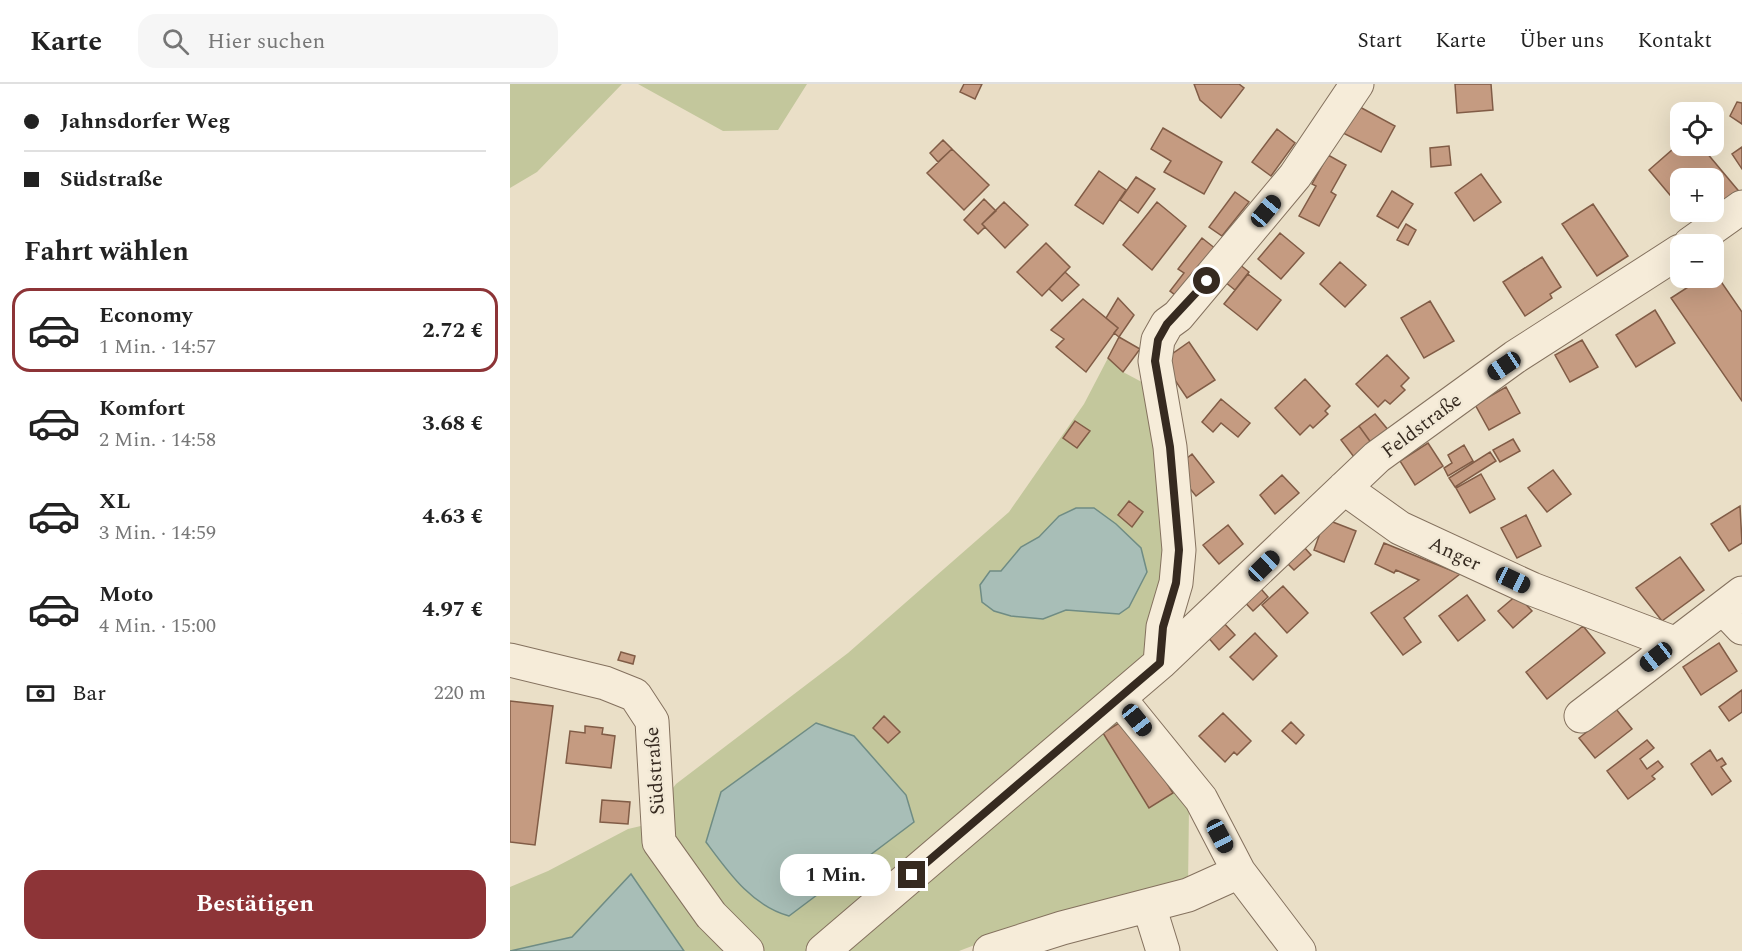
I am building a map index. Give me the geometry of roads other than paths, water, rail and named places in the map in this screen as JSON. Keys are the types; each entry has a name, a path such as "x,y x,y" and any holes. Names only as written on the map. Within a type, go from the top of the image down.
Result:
{"street":[{"path":"824,951 1160,663 1163,627 1176,583 1179,550 1170,447 1155,361 1158,340 1167,324 1178,316 1295,176 1357,84"},
{"path":"1704,234 1742,207"},
{"name":"Feldstraße","path":"1160,663 1377,457 1515,357 1670,257"},
{"name":"Anger","path":"1344,488 1400,528 1532,589 1674,643"},
{"path":"1581,716 1674,643 1736,610"},
{"name":"Südstraße","path":"510,660 605,683 635,695 652,721 659,842 711,915 747,951"},
{"path":"1119,698 1201,800 1239,872 1299,951"},
{"path":"990,951 1062,928 1188,895 1239,872"},
{"path":"1149,906 1163,951"}],"water":[{"path":"1076,508 1094,508 1116,524 1141,548 1147,572 1129,607 1119,614 1066,610 1043,619 1011,616 994,611 982,602 980,585 990,571 1001,571 1021,547 1039,537 1059,516"},
{"path":"816,723 854,736 906,795 914,822 789,916 775,911 752,896 732,876 706,842 721,792"},
{"path":"631,874 684,951 510,951 572,937"}]}
